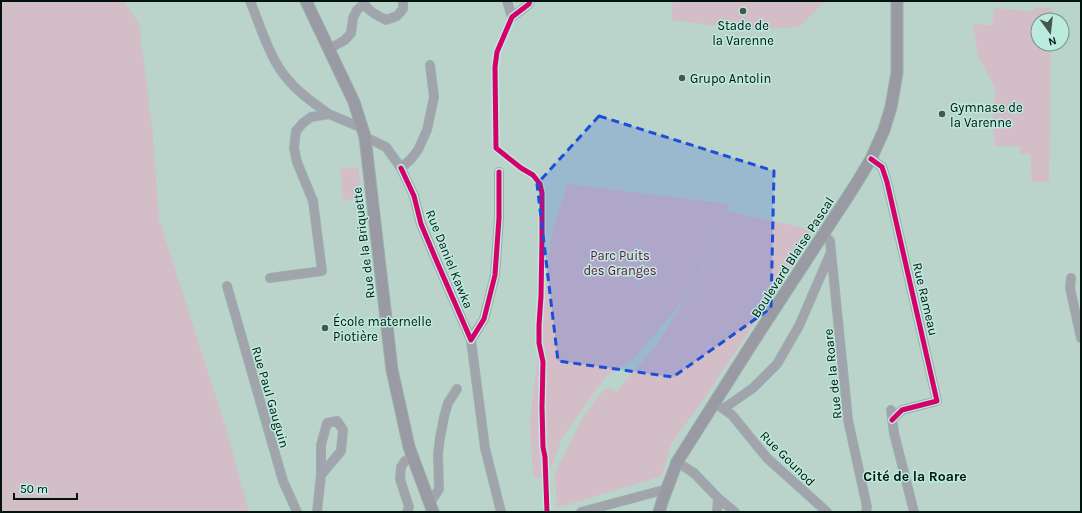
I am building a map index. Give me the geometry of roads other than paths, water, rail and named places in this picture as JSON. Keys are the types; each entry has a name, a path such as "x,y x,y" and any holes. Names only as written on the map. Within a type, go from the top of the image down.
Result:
{"main road":[{"name":"Rue de la Briquette","path":"306,1 354,102 363,133 392,370 409,447 431,508"},
{"name":"Boulevard Blaise Pascal","path":"659,512 677,462 719,406 753,342 871,159 884,130 895,90 897,73 897,1"}],"street":[{"name":"Rue Daniel Kawka","path":"250,1 277,64 289,82 328,114 386,146 401,168 414,196 421,224 436,262 470,338 484,448 501,512"},
{"path":"329,49 345,40 351,33 353,18 363,3 371,12 386,20 397,16 403,9 403,1"},
{"path":"507,1 512,17 529,4 530,1"},
{"path":"401,168 418,150 427,130 434,97 430,65"},
{"path":"270,278 322,271 313,201 297,162 294,148 296,131 303,123 311,117 328,114"},
{"name":"Rue Rameau","path":"871,159 882,167 887,182 937,401 902,410 892,420"},
{"path":"470,338 484,319 495,275 499,218 499,172"},
{"name":"Rue de la Roare","path":"824,234 830,242 848,420 867,507 866,512"},
{"name":"Boulevard Blaise Pascal","path":"719,406 753,388 777,364 799,326 831,251"},
{"path":"1071,278 1070,288 1081,338"},
{"name":"Rue Paul Gauguin","path":"227,286 283,482 298,512"},
{"path":"431,508 438,489 438,454 444,417 448,403 457,389"},
{"name":"Rue Gounod","path":"719,406 732,415 767,458 827,512"},
{"path":"891,410 894,432 914,512"},
{"path":"317,512 321,474 321,445 327,424 337,421 344,430 341,451 321,474"},
{"path":"407,512 409,507 400,479 401,467 405,461 413,456"},
{"path":"677,462 694,473 718,498 735,512"},
{"path":"581,512 667,489"},
{"path":"717,512 718,498"}],"place":[{"name":"Stade de la Varenne","path":"743,11"},
{"name":"Grupo Antolin","path":"682,78"},
{"name":"Gymnase de la Varenne","path":"942,114"},
{"name":"École maternelle Piotière","path":"325,328"}],"district":[{"name":"Cité de la Roare","path":"915,476"}],"park label":[{"name":"Parc Puits des Granges","path":"620,262"}]}
